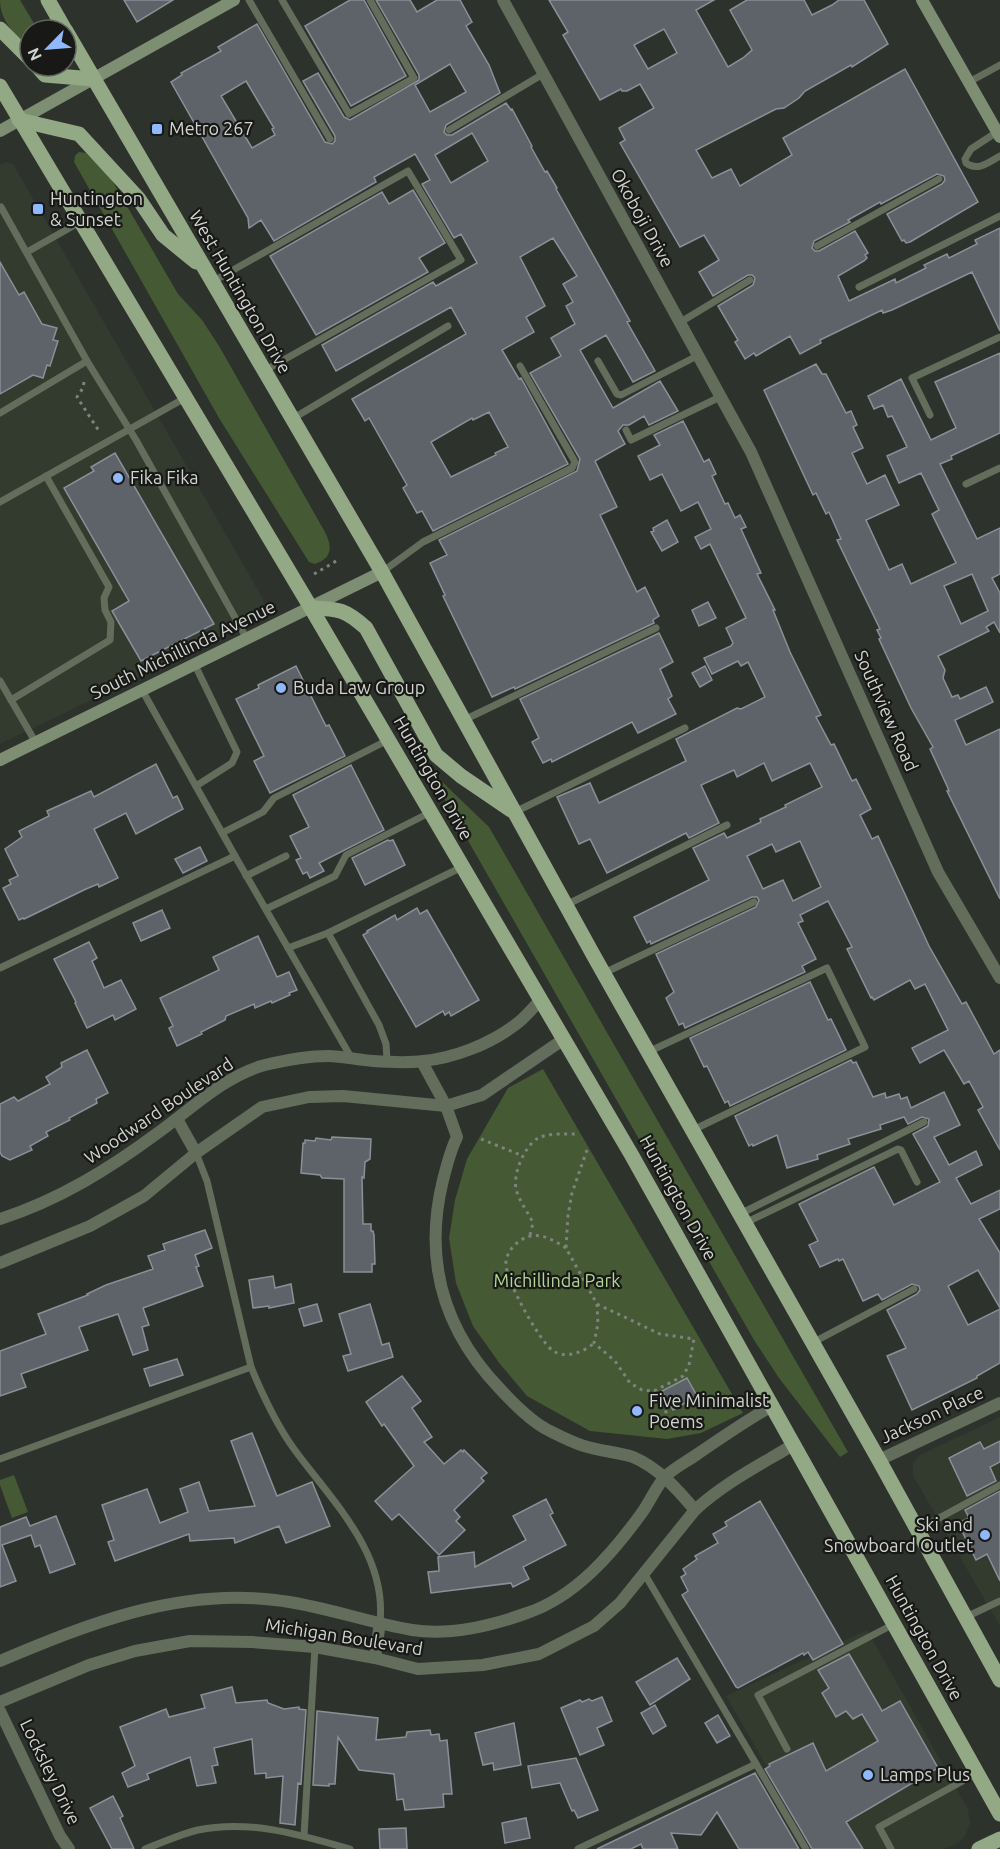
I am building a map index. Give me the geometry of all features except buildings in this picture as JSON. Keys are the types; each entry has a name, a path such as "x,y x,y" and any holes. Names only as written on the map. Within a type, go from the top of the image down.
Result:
{"main road":[{"name":"West Huntington Drive","path":"48,0 58,18"},
{"path":"0,131 234,0"},
{"path":"922,0 999,134"},
{"path":"0,28 18,47"},
{"name":"West Huntington Drive","path":"78,52 382,572"},
{"path":"78,78 93,79"},
{"path":"0,86 311,608 338,609 351,614 366,628 436,755 461,776 515,812"},
{"path":"19,120 79,135 138,198 163,235 208,276"},
{"path":"382,572 1000,1680"},
{"name":"South Michillinda Avenue","path":"0,760 382,572"},
{"name":"Huntington Drive","path":"311,608 637,1164 1000,1814"},
{"path":"979,1849 1000,1839"}],"street":[{"name":"Okoboji Drive","path":"503,0 750,452"},
{"name":"Southview Road","path":"750,452 939,872 1000,978"},
{"name":"Woodward Boulevard","path":"0,1219 61,1195 96,1176 231,1080 263,1066 297,1058 329,1056 374,1061 422,1062 460,1053 516,1025 541,999"},
{"path":"0,1263 90,1226 144,1196 196,1153 262,1107 309,1097 343,1096 446,1106 483,1095 564,1039"},
{"path":"422,1062 446,1106 457,1137 451,1149 440,1196 434,1239 440,1286 458,1332 484,1373 513,1403 544,1428 582,1446 633,1458 665,1476 695,1510"},
{"path":"177,1119 196,1153"},
{"name":"Jackson Place","path":"879,1460 1000,1403"},
{"name":"Michigan Boulevard","path":"0,1661 78,1629 127,1613 175,1602 222,1598 273,1600 326,1608 414,1630 457,1631 529,1613 568,1593 604,1560 641,1514 665,1476 772,1406"},
{"name":"Michigan Boulevard","path":"0,1702 89,1665 135,1651 190,1641 252,1642 315,1647 418,1669 483,1665 539,1654 594,1626 620,1603 695,1510 735,1479 793,1444"},
{"path":"375,1658 380,1622"},
{"name":"Locksley Drive","path":"0,1711 60,1836 69,1849"}],"lane":[{"path":"249,0 330,139"},
{"path":"282,0 349,114 414,78 370,0"},
{"path":"969,82 1000,65"},
{"path":"449,130 543,74"},
{"path":"966,163 965,159 970,149 999,134"},
{"path":"966,163 980,167 1000,156"},
{"path":"958,168 966,163"},
{"path":"208,276 408,171 461,260 264,371"},
{"path":"818,246 939,179"},
{"path":"2,207 87,361 129,429 247,639"},
{"path":"859,288 1000,216"},
{"path":"27,252 80,222"},
{"path":"679,323 750,280"},
{"path":"292,419 448,326"},
{"path":"930,415 912,378 1000,337"},
{"path":"598,361 617,394 621,395 698,356"},
{"path":"0,413 87,361"},
{"path":"382,572 423,542 572,468 575,462 520,366"},
{"path":"626,430 631,440 720,397"},
{"path":"0,502 185,398"},
{"path":"966,484 1000,468"},
{"path":"11,700 110,640 111,622 105,610 104,598 109,587 46,476"},
{"path":"464,720 656,628"},
{"path":"195,665 237,752 232,763 196,786"},
{"path":"0,681 36,743"},
{"path":"142,690 352,1059"},
{"path":"515,812 685,728"},
{"path":"222,833 263,812 274,798 388,740"},
{"path":"266,909 335,876 346,855 431,812"},
{"path":"566,905 727,825"},
{"path":"0,968 235,856"},
{"path":"246,876 286,856"},
{"path":"288,948 328,933 463,866"},
{"path":"604,973 754,902"},
{"path":"328,933 379,1025 386,1044 387,1060"},
{"path":"648,1052 827,968 865,1047 693,1130"},
{"path":"742,1218 924,1122"},
{"path":"742,1218 898,1149 901,1150 917,1182"},
{"path":"196,1153 207,1181 251,1368 263,1397 293,1448 351,1523 366,1552 381,1597 380,1622"},
{"path":"812,1343 914,1289"},
{"path":"0,1459 251,1368"},
{"path":"917,1530 1000,1485"},
{"path":"644,1573 806,1849"},
{"path":"966,1617 1000,1601"},
{"path":"787,1749 758,1695 894,1624"},
{"path":"304,1836 315,1647"},
{"path":"578,1849 756,1764"},
{"path":"891,1849 879,1827 977,1773"},
{"path":"145,1849 198,1830 239,1826 304,1836 350,1849"}],"path":[{"path":"84,382 77,397 99,431"},
{"path":"314,574 338,560"},
{"path":"530,1235 533,1223 520,1200 516,1186 517,1172 525,1151 538,1138 576,1134"},
{"path":"481,1139 524,1156"},
{"path":"566,1248 572,1193 587,1150"},
{"path":"530,1235 553,1240 566,1248 597,1304 598,1324 594,1343 585,1350 572,1355 553,1352 540,1336 508,1278 506,1262 513,1245 530,1235"},
{"path":"594,1343 615,1361 630,1383 642,1390 654,1390 683,1376 689,1365 694,1339 660,1334 597,1304"},
{"path":"654,1390 666,1412 668,1432"}],"shaded area":[{"path":"6,162 13,164 264,603 260,615 208,644 0,744 0,165"},
{"path":"1000,1417 1000,1626 913,1476 913,1463 920,1455"},
{"path":"867,1630 968,1809 970,1824 965,1836 958,1843 944,1849 814,1849 726,1696"}],"green space":[{"path":"0,0 20,0 31,18 18,18 18,37 6,22"},
{"path":"79,152 86,153 110,177 178,294 202,320 219,346 325,532 330,547 328,555 321,561 315,564 309,562 219,418 74,162"},
{"path":"434,774 489,827 848,1452 840,1457 779,1378 754,1340 431,776"},
{"name":"Michillinda Park","path":"543,1069 743,1413 701,1433 667,1439 590,1431 527,1396 500,1364 473,1326 456,1283 449,1238 455,1200 467,1159 508,1088"},
{"path":"14,1475 28,1512 12,1518 0,1480"}],"place":[{"name":"Metro 267","path":"157,129"},
{"name":"Huntington & Sunset","path":"38,209"},
{"name":"Fika Fika","path":"118,478"},
{"name":"Buda Law Group","path":"281,688"},
{"name":"Five Minimalist Poems","path":"637,1411"},
{"name":"Ski and Snowboard Outlet","path":"985,1535"},
{"name":"Lamps Plus","path":"868,1775"}]}
